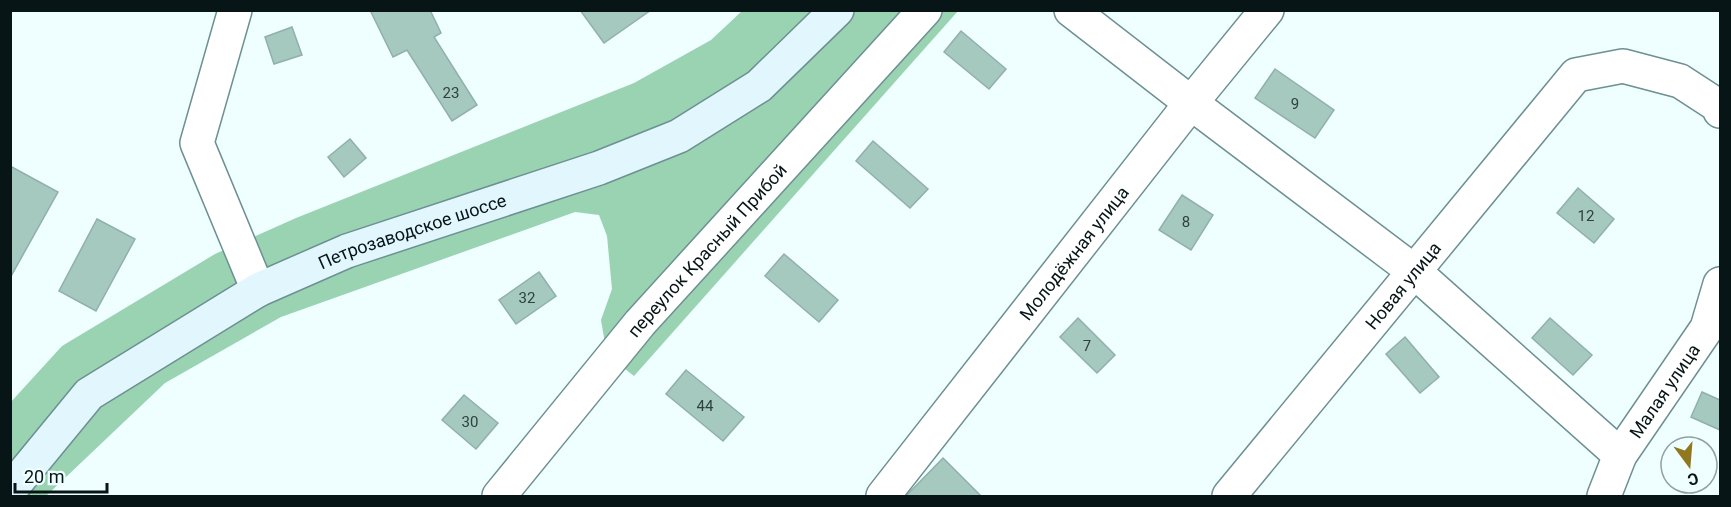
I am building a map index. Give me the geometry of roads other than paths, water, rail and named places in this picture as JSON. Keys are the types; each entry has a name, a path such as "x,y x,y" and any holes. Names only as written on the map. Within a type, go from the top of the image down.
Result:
{"main road":[{"name":"Петрозаводское шоссе","path":"10,490 89,394 258,290 347,251 599,168 679,136 759,86 837,10"}],"street":[{"path":"235,10 197,143 258,290"},
{"name":"переулок Красный Прибой","path":"500,496 640,323 925,10"},
{"path":"1071,10 1191,104 1415,272 1620,455"},
{"name":"Молодёжная улица","path":"883,496 1267,10"},
{"name":"Новая улица","path":"1228,496 1576,75 1623,66 1680,81 1720,107 1720,111"},
{"name":"Малая улица","path":"1604,496 1620,455 1707,328 1720,284"}]}
